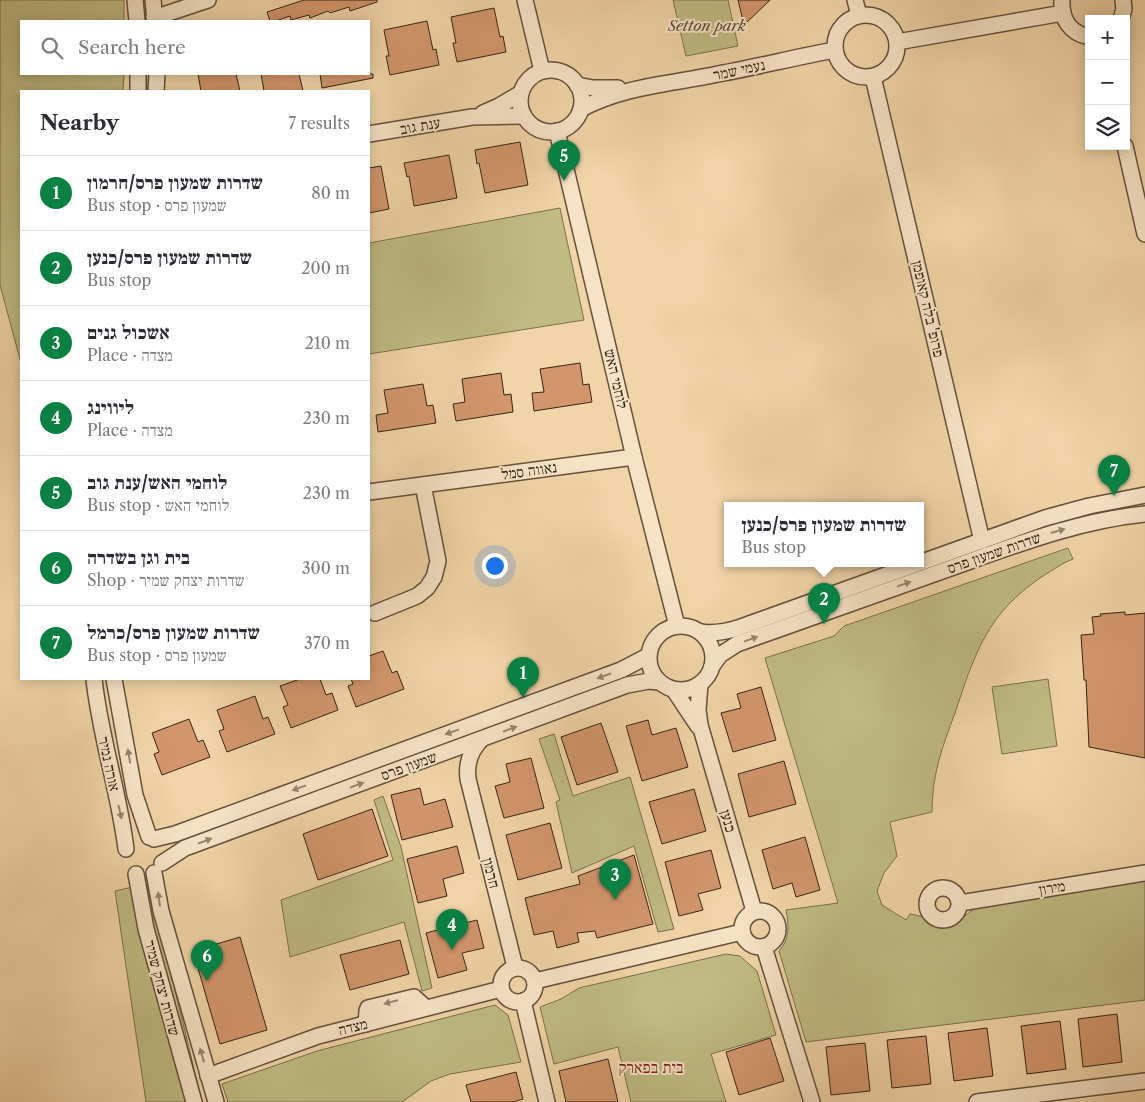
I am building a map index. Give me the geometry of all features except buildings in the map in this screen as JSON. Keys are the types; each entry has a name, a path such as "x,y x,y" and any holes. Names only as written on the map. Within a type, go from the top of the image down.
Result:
{"street":[{"path":"135,0 136,20"},
{"path":"153,0 155,19 208,0"},
{"path":"526,0 542,71"},
{"path":"855,0 859,15"},
{"path":"1122,15 1123,0"},
{"path":"897,42 1062,7 1068,25 1074,31 1085,35"},
{"path":"867,14 884,20 895,33 897,42 894,60 882,73 873,77 864,77 848,72 837,58 835,50 838,32 843,24 859,15 867,14"},
{"name":"נעמי שמר","path":"581,108 597,100 642,87 717,75 835,50"},
{"path":"542,71 560,71 568,75 577,85 582,98 581,108 576,119 571,124 557,131 542,130 535,127 524,116 521,109 521,93 529,79 542,71"},
{"path":"138,75 138,90"},
{"path":"156,75 156,90"},
{"name":"פרופ' בלה קאופמן","path":"873,77 982,540"},
{"name":"נעמי שמר","path":"577,85 593,88 642,87"},
{"name":"ענת גוב","path":"472,117 499,106 521,93"},
{"name":"ענת גוב","path":"370,134 472,117 524,116"},
{"name":"לוחמי האש","path":"557,131 634,456 677,626"},
{"path":"1126,150 1145,234"},
{"name":"נאווה סמל","path":"370,492 634,456"},
{"path":"375,613 417,596 427,588 434,576 438,561 423,485"},
{"path":"924,561 1062,513 1145,495"},
{"name":"שדרות שמעון פרס","path":"712,666 720,655 737,644 1020,543 1079,525 1143,514"},
{"path":"700,632 721,633 738,628 907,567"},
{"path":"677,626 692,628 700,632 706,638 712,650 712,666 709,674 700,684 687,690 674,690 659,682 651,670 648,656 650,647 660,633 677,626"},
{"name":"שמעון פרס","path":"152,838 175,834 620,670 648,656"},
{"name":"אורה נמיר","path":"94,680 96,699 123,826 126,849"},
{"name":"אורה נמיר","path":"114,680 135,795 152,838"},
{"name":"שמעון פרס","path":"158,868 185,848 300,805 434,758 627,685 649,681 659,682"},
{"name":"כנען","path":"700,684 698,710 702,731 754,911"},
{"name":"כנען","path":"674,690 702,731"},
{"name":"חרמון","path":"481,740 472,751 468,761 468,779 515,967"},
{"path":"434,758 443,759 457,766 468,779"},
{"path":"137,837 152,838 162,847 164,853 158,868 148,875 136,874 125,861 128,844 137,837"},
{"name":"שדרות יצחק שמיר","path":"158,868 161,911 216,1102"},
{"name":"מירון","path":"960,903 1145,873"},
{"name":"שדרות יצחק שמיר","path":"136,874 146,930 194,1102"},
{"path":"760,910 771,914 778,924 774,941 764,947 750,944 742,932 743,922 754,911 760,910"},
{"path":"535,981 742,932"},
{"path":"764,947 812,1102"},
{"path":"515,967 530,972 535,981 534,991 523,1002 507,999 500,984 505,973 515,967"},
{"name":"מצדה","path":"208,1076 318,1036 501,989"},
{"path":"523,1002 547,1102"},
{"path":"977,1102 1145,1081"}],"green space":[{"path":"0,0 124,0 124,20 20,20 20,75 124,75 123,90 20,90 20,359 0,285"},
{"name":"Setton park","path":"673,0 728,0 738,46 686,56"},
{"path":"560,208 584,320 370,354 370,243"},
{"path":"1068,548 1073,559 1065,562 1024,590 1008,605 986,636 969,671 942,750 934,785 932,812 890,822 897,856 884,873 877,891 882,905 906,920 910,914 924,917 938,927 955,924 976,907 1145,881 1145,1000 806,1042 779,951 785,942 788,932 786,910 838,903 765,658 834,636 844,626"},
{"path":"1048,679 1057,746 1002,754 992,687"},
{"path":"554,734 573,796 630,777 674,929 658,932 634,846 572,873 556,802 560,800 539,739"},
{"path":"383,796 401,847 432,988 422,991 404,922 290,957 281,900 393,860 374,800"},
{"path":"150,883 202,1102 146,1102 115,891"},
{"path":"726,954 740,956 757,971 776,1035 711,1054 726,1102 631,1102 618,1047 554,1064 540,1007 561,999 579,988"},
{"path":"495,1005 508,1015 521,1062 450,1074 431,1081 402,1102 228,1102 222,1084 317,1051"}],"place":[{"name":"לוחמי האש/ענת גוב","path":"564,181"},
{"name":"שדרות שמעון פרס/כרמל","path":"1114,496"},
{"name":"שדרות שמעון פרס/כנען","path":"824,624"},
{"name":"שדרות שמעון פרס/חרמון","path":"523,698"},
{"name":"אשכול גנים","path":"615,900"},
{"name":"ליווינג","path":"452,950"},
{"name":"בית וגן בשדרה","path":"207,981"}],"district":[{"name":"בית בפארק","path":"651,1067"}]}
